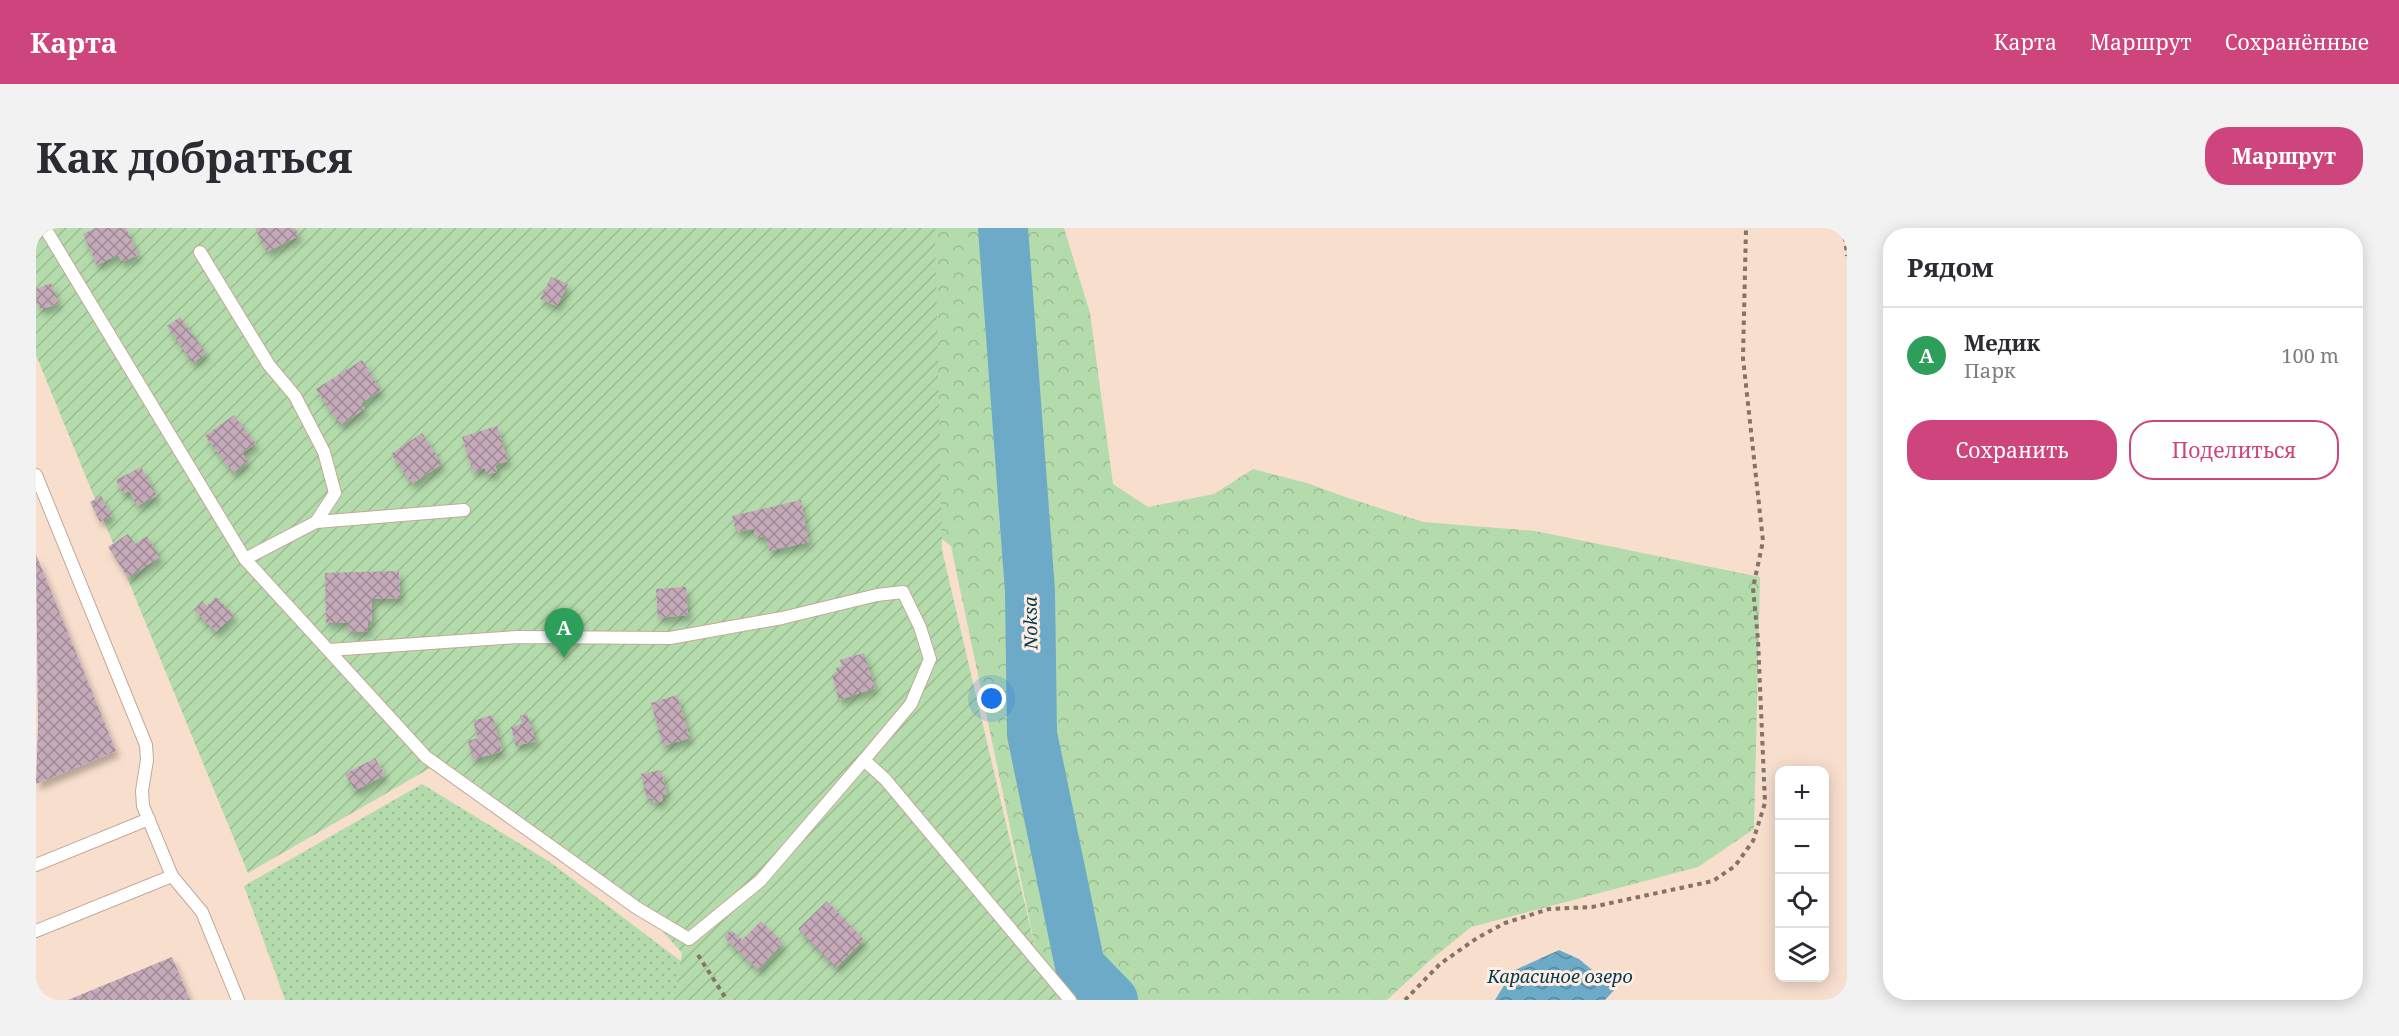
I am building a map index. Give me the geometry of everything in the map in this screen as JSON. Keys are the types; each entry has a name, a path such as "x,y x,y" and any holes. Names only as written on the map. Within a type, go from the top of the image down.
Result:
{"lane":[{"path":"45,228 245,559 426,757 637,908 689,939 760,881 911,704 930,660 920,627 903,592 877,595 782,618 670,638 517,637 329,650"},
{"path":"200,252 269,365 295,396 324,452 335,493 316,522"},
{"path":"36,475 146,745 147,760 142,796 149,819 172,876 202,912 238,1000"},
{"path":"245,559 316,522 464,510"},
{"path":"864,760 885,779 1070,1000"},
{"path":"36,866 149,819"},
{"path":"36,931 172,876"}],"path":[{"path":"1405,1000 1440,964 1505,922 1549,909 1592,907 1713,881 1735,866 1753,841 1765,803 1758,640 1753,588 1763,541 1743,358 1746,228"},
{"path":"1844,228 1847,256"},
{"path":"689,939 727,1000"}],"green space":[{"path":"36,228 935,228 942,550 1037,956 1074,1000 674,1000 682,953 649,916 432,767 248,873 36,355"},
{"path":"362,228 1064,228 1090,313 1113,484 1148,507 1214,494 1253,469 1307,483 1423,522 1535,531 1760,577 1754,829 1698,867 1471,927 1387,1000 1074,1000 1037,956 951,546 909,514"},
{"path":"422,784 550,862 732,1000 285,1000 244,886"}],"water":[{"name":"Карасиное озеро","path":"1559,950 1579,959 1615,989 1605,1000 1495,1000 1513,971"}],"building":[{"path":"96,228 126,228 138,255 122,262 118,255 97,265 83,234"},
{"path":"255,228 295,228 299,236 267,252"},
{"path":"551,277 568,284 557,306 540,299"},
{"path":"51,283 59,303 41,310 36,299 36,289"},
{"path":"180,317 206,353 193,363 167,326"},
{"path":"362,360 381,390 361,403 365,409 340,425 316,389"},
{"path":"234,415 256,444 242,453 248,461 233,473 205,436"},
{"path":"497,426 508,461 495,465 497,472 487,475 485,468 473,472 462,437"},
{"path":"422,433 442,464 412,484 391,454"},
{"path":"141,467 157,496 137,506 129,491 123,494 116,480"},
{"path":"101,496 112,516 100,522 90,502"},
{"path":"801,500 809,542 769,551 765,536 759,538 755,535 754,529 736,532 732,516"},
{"path":"128,534 135,544 147,536 160,557 128,578 108,547"},
{"path":"36,554 116,751 36,784 38,725"},
{"path":"399,571 400,598 372,599 372,622 368,622 368,631 348,632 348,623 326,623 325,573"},
{"path":"686,587 688,615 658,618 656,589"},
{"path":"216,597 234,615 216,632 194,610 202,601 207,606"},
{"path":"864,653 875,688 839,700 832,675 838,674 836,668 842,666 840,660"},
{"path":"677,695 690,738 663,746 651,703"},
{"path":"527,714 536,741 516,746 511,727 522,724 520,716"},
{"path":"492,715 502,751 473,760 468,741 478,738 473,721"},
{"path":"375,758 385,775 355,791 345,774"},
{"path":"661,770 667,794 662,795 663,801 654,803 653,798 647,799 641,774"},
{"path":"827,901 864,940 836,968 798,929"},
{"path":"761,921 783,943 758,970 724,937 731,930 742,940"},
{"path":"172,957 190,1000 68,1000"}],"waterway":[{"name":"Noksa","path":"1003,228 1030,591 1032,734 1080,966 1113,1000"}],"place":[{"name":"Медик","path":"564,658"}]}
